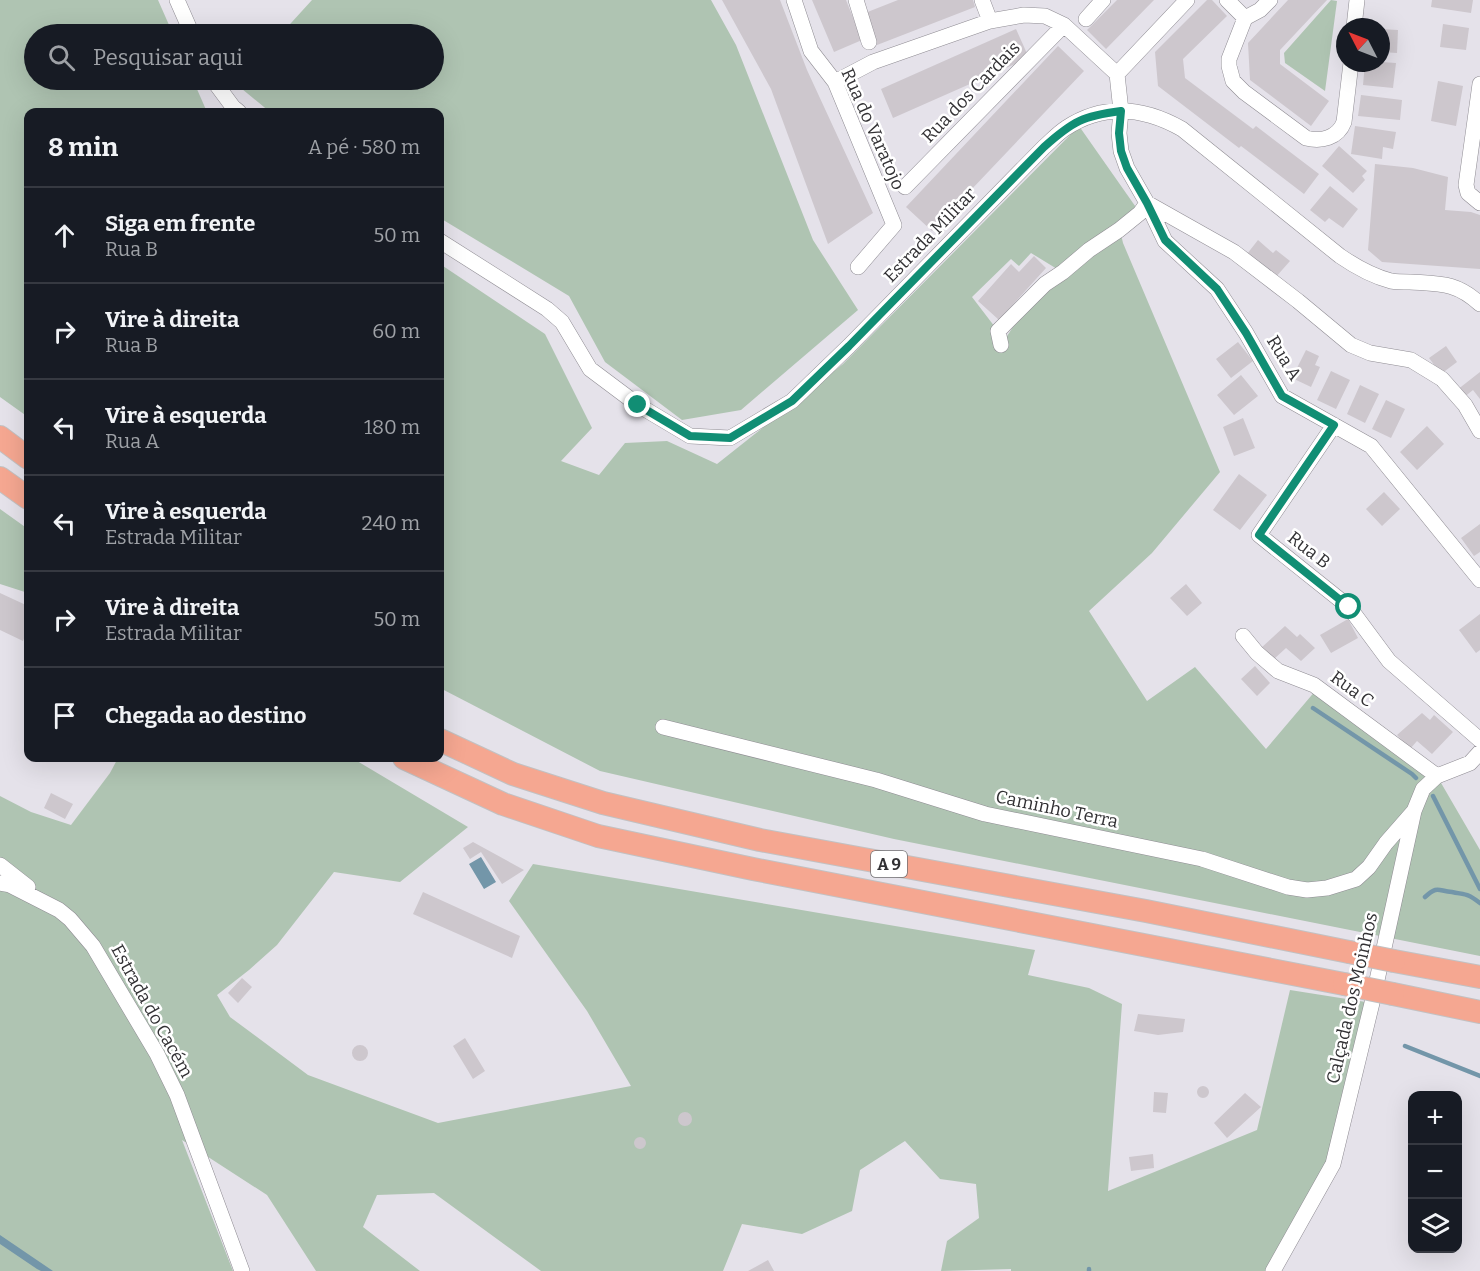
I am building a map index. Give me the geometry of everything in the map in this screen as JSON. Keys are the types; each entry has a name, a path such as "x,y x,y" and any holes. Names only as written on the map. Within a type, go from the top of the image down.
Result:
{"highway":[{"path":"0,437 24,455"},
{"path":"0,478 24,495"},
{"name":"A 9","path":"444,742 513,774 603,803 749,838 1146,911 1480,977"},
{"name":"A 9","path":"413,762 503,804 598,836 753,869 1480,1012"}],"street":[{"path":"177,0 188,24"},
{"name":"Rua do Varatojo","path":"794,0 811,51 835,82 894,225 858,267"},
{"path":"856,0 869,42"},
{"path":"982,0 990,21"},
{"path":"1086,19 1103,0"},
{"path":"835,82 873,62 990,21 1024,15 1045,16 1064,25 1117,74 1187,0"},
{"path":"1227,0 1245,18"},
{"path":"1270,0 1260,10 1245,18 1229,59 1233,81 1244,92 1306,138 1312,140 1329,138 1342,127 1350,72"},
{"path":"1355,18 1357,0"},
{"name":"Rua dos Cardais","path":"906,187 1064,25"},
{"name":"Rua A","path":"1117,74 1121,111 1119,133 1121,151 1127,168 1165,240 1217,289 1246,333 1282,396 1371,446 1480,580"},
{"path":"1480,84 1466,185 1468,193 1480,203"},
{"path":"220,90 233,108"},
{"name":"Estrada Militar","path":"444,244 547,309 562,322 590,369 638,405 690,436 730,438 792,401 1063,130 1086,117 1121,111 1153,115 1182,129 1362,270 1393,281 1455,286 1480,304"},
{"path":"1001,345 998,331 1045,284 1119,230 1140,213 1147,203 1234,252 1351,345 1370,353 1411,360 1442,379 1465,405 1480,431"},
{"name":"Rua B","path":"1334,425 1259,535 1349,607 1389,661 1480,740"},
{"name":"Rua C","path":"1243,636 1257,653 1278,671 1314,685 1437,776"},
{"name":"Caminho Terra","path":"663,727 876,780 985,814 1202,859 1288,887 1307,890 1327,888 1356,879 1369,867 1414,811"},
{"path":"1437,776 1470,763 1480,752"},
{"name":"Calçada dos Moinhos","path":"1273,1271 1333,1164 1372,1003 1414,811 1423,789 1437,776"},
{"path":"0,865 47,903"},
{"name":"Estrada do Cacém","path":"0,883 10,885 59,910 70,919 93,946 157,1054 177,1095 242,1271"}],"green space":[{"path":"0,0 158,0 169,24 24,24 24,90 197,90 205,108 24,108 24,414 0,397"},
{"path":"312,0 711,0 736,45 813,240 858,310 741,410 682,420 605,362 569,296 444,220 444,108 265,108 243,90 444,90 444,24 290,24"},
{"path":"1331,0 1337,1 1325,91 1285,63 1284,53"},
{"path":"1079,126 1140,213 1120,230 1123,243 1220,472 1152,553 1089,611 1147,701 1195,667 1266,749 1322,683 1437,776 1480,850 1480,956 894,839 600,771 444,690 444,267 545,334 592,428 561,461 599,475 625,443 667,441 717,464 843,364","holes":["1031,253 1062,272 1034,294 1002,344 998,331 972,297 1011,259 1019,266"]},
{"path":"0,509 24,526 24,592 0,584"},
{"path":"116,762 359,762 468,827 400,882 334,872 277,945 217,995 230,1017 308,1075 438,1123 631,1086 587,1011 509,901 533,864 1035,950 1028,975 1089,988 1122,1004 1108,1191 1257,1130 1290,990 1372,1003 1333,1164 1275,1271 1011,1271 1011,1269 941,1271 947,1241 979,1218 976,1184 940,1179 905,1141 860,1170 852,1211 802,1234 742,1224 723,1271 541,1271 434,1193 377,1195 363,1227 420,1271 316,1271 267,1195 182,1140 233,1271 0,1271 0,883 10,885 0,865 0,796 31,812 71,825"}],"water":[{"path":"481,857 496,882 484,889 469,864"},
{"path":"0,1235 53,1271 37,1269 0,1244"}],"building":[{"path":"722,0 780,0 807,70 873,213 828,244 771,89"},
{"path":"812,0 846,0 862,40 834,52"},
{"path":"898,0 973,0 975,7 877,45 865,13"},
{"path":"1117,0 1154,0 1106,49 1087,30"},
{"path":"1207,0 1212,0 1227,16 1183,59 1185,78 1253,129 1256,126 1319,174 1304,194 1158,86 1155,52"},
{"path":"1288,0 1327,0 1280,50 1280,64 1329,101 1311,126 1250,80 1248,43"},
{"path":"1432,0 1473,0 1471,13 1431,7"},
{"path":"1443,24 1469,28 1466,50 1440,47"},
{"path":"1016,29 1029,58 893,118 881,89"},
{"path":"1390,30 1398,30 1397,53 1390,53"},
{"path":"1058,46 1084,71 932,231 906,207"},
{"path":"1390,63 1396,63 1393,88 1363,85 1364,72 1390,72"},
{"path":"1438,81 1463,86 1456,126 1431,121"},
{"path":"1361,95 1402,100 1400,120 1358,116"},
{"path":"1355,126 1396,132 1393,149 1383,147 1382,159 1351,154"},
{"path":"1339,146 1367,171 1362,176 1365,180 1353,193 1322,166"},
{"path":"1375,164 1413,168 1448,177 1445,210 1480,215 1480,269 1382,262 1368,250"},
{"path":"1330,186 1358,209 1343,228 1329,218 1325,222 1310,210"},
{"path":"1258,240 1273,253 1276,250 1290,261 1275,278 1247,254"},
{"path":"1034,256 1046,268 999,320 978,301 1011,264 1019,272"},
{"path":"1238,342 1253,361 1231,378 1216,359"},
{"path":"1446,346 1457,362 1441,374 1429,358"},
{"path":"1306,350 1319,356 1315,365 1320,367 1311,387 1292,378"},
{"path":"1331,371 1350,380 1336,409 1317,400"},
{"path":"1480,372 1480,399 1473,390 1463,398 1457,390"},
{"path":"1241,375 1258,396 1234,415 1217,395"},
{"path":"1360,385 1379,394 1365,423 1347,414"},
{"path":"1386,400 1405,409 1391,438 1372,429"},
{"path":"1243,418 1255,448 1234,456 1223,427"},
{"path":"1427,426 1444,444 1417,470 1400,452"},
{"path":"1239,474 1267,495 1240,530 1213,510"},
{"path":"1384,492 1400,509 1382,526 1366,509"},
{"path":"1480,524 1480,552 1474,556 1461,538"},
{"path":"1186,584 1202,603 1187,616 1170,598"},
{"path":"0,593 24,604 23,641 0,630"},
{"path":"1480,614 1480,650 1476,653 1459,630"},
{"path":"1348,619 1358,638 1331,653 1320,635"},
{"path":"1285,626 1297,637 1300,634 1315,648 1301,661 1286,648 1274,659 1261,648"},
{"path":"1255,666 1270,683 1257,696 1241,679"},
{"path":"1422,713 1430,720 1434,715 1453,732 1432,754 1417,741 1410,749 1397,735"},
{"path":"51,793 73,804 65,819 44,808"},
{"path":"473,842 524,870 502,884 481,852 470,859 463,848"},
{"path":"423,892 520,936 512,958 413,914"},
{"path":"242,978 252,987 238,1003 228,993"},
{"path":"1138,1014 1185,1019 1183,1032 1158,1035 1134,1031"},
{"path":"465,1038 485,1071 473,1079 453,1046"},
{"path":"360,1045 368,1053 360,1061 352,1053"},
{"path":"1205,1086 1209,1092 1205,1098 1201,1098 1197,1090"},
{"path":"1154,1092 1168,1093 1166,1113 1153,1112"},
{"path":"1245,1093 1261,1107 1227,1138 1214,1123"},
{"path":"685,1112 690,1114 692,1119 690,1124 685,1126 680,1124 678,1119 680,1114"},
{"path":"642,1137 645,1138 645,1148 638,1149 635,1148 634,1141 635,1138"},
{"path":"1153,1154 1154,1168 1131,1171 1129,1157"},
{"path":"768,1260 774,1271 748,1271"}],"waterway":[{"path":"1313,708 1416,778"},
{"path":"1433,796 1480,889"},
{"path":"1425,897 1438,890 1467,895 1480,903"},
{"path":"1405,1046 1480,1076"}],"route":[{"path":"638,405 690,436 730,438 792,401 1063,130 1086,117 1121,111 1119,133 1121,151 1127,168 1165,240 1217,289 1246,333 1282,396 1334,425 1259,535 1349,607"}]}
